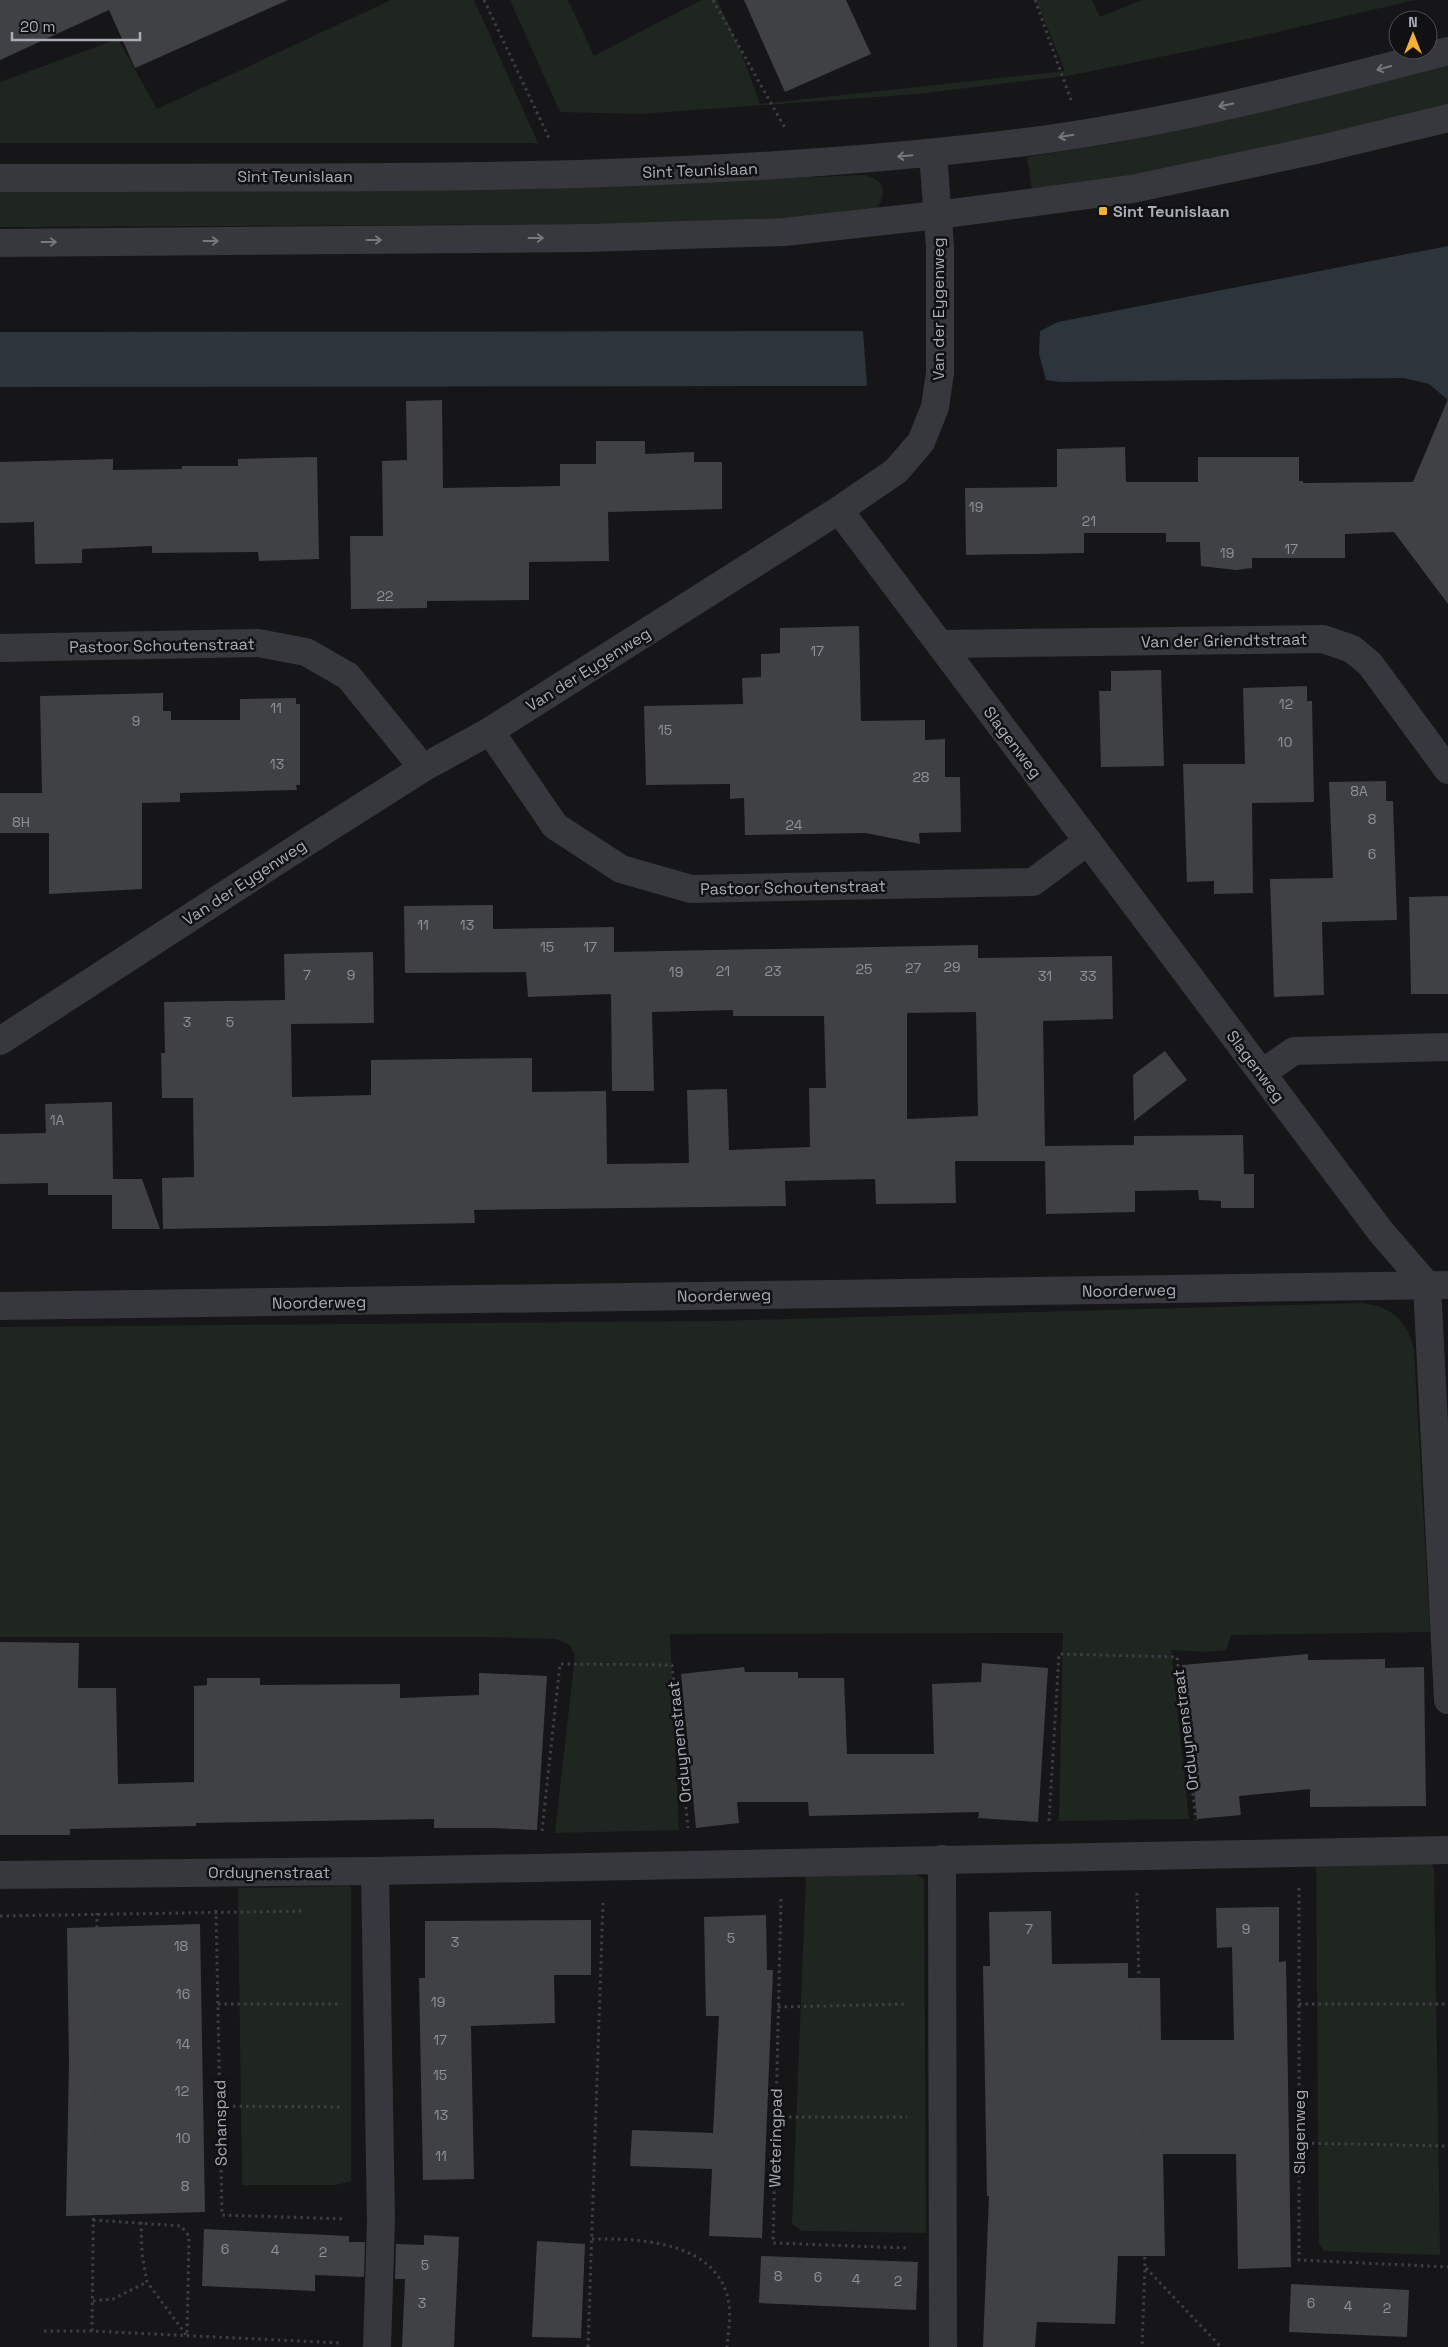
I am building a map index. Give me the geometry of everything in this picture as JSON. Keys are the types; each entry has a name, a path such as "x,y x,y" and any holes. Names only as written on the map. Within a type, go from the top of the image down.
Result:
{"street":[{"name":"Sint Teunislaan","path":"0,178 582,174 781,167 933,153 1018,143 1113,128 1295,91 1448,51"},
{"path":"0,243 586,238 784,232 938,216 1132,189 1316,150 1448,118"},
{"name":"Van der Eygenweg","path":"0,1041 423,768 490,731 839,510 896,471 921,442 935,407 940,373 938,216 933,153"},
{"name":"Slagenweg","path":"839,510 1380,1232 1438,1285"},
{"name":"Van der Griendtstraat","path":"940,644 1323,639 1352,649 1370,664 1448,770"},
{"name":"Pastoor Schoutenstraat","path":"0,648 258,642 306,652 348,676 423,768"},
{"name":"Pastoor Schoutenstraat","path":"490,731 555,826 622,869 691,889 1033,882 1088,841"},
{"path":"1262,1073 1294,1051 1448,1047"},
{"path":"1438,1285 1448,1700"},
{"name":"Noorderweg","path":"0,1306 1438,1285"},
{"name":"Orduynenstraat","path":"0,1875 376,1872 1448,1850"},
{"path":"942,1859 943,2347"},
{"path":"376,1872 381,2221 377,2346"}],"path":[{"path":"484,0 552,146"},
{"path":"713,0 790,137"},
{"path":"1035,0 1073,105"},
{"name":"Orduynenstraat","path":"1047,1859 1059,1654 1177,1656 1200,1856"},
{"name":"Orduynenstraat","path":"538,1869 560,1664 672,1665 691,1866"},
{"name":"Slagenweg","path":"1299,1854 1299,2260 1448,2268"},
{"path":"1135,1857 1145,2267 1142,2347"},
{"name":"Weteringpad","path":"782,1864 773,2243 943,2250"},
{"path":"588,2347 603,1867"},
{"name":"Schanspad","path":"216,1872 222,2215 381,2221"},
{"path":"92,2331 97,1873"},
{"path":"218,2004 378,2004"},
{"path":"778,2006 943,2004"},
{"path":"1299,2004 1448,2004"},
{"path":"220,2106 379,2108"},
{"path":"776,2117 943,2118"},
{"path":"1299,2143 1448,2146"},
{"path":"94,2220 181,2226 189,2236 187,2336"},
{"path":"141,2222 142,2254 148,2282 187,2336"},
{"path":"592,2239 627,2238 657,2243 686,2250 706,2265 720,2277 729,2304 727,2347"},
{"path":"1145,2267 1221,2347"},
{"path":"93,2301 113,2299 148,2282"},
{"path":"44,2331 92,2331 377,2346"}],"shaded area":[{"path":"391,0 474,0 538,143 0,143 0,82 118,39 157,109"},
{"path":"510,0 568,0 594,56 701,0 717,0 738,44 760,104 1065,71 1036,0 1092,0 1100,17 1142,0 1415,0 1247,39 1073,75 918,94 639,114 560,112"},
{"path":"1448,64 1448,106 1310,141 1123,177 1032,190 1027,157 1114,143 1298,104"},
{"path":"862,175 875,178 882,185 883,195 878,207 867,211 782,218 586,224 0,227 0,192 584,187"},
{"path":"1448,246 1448,400 1429,384 1404,378 1060,382 1046,380 1039,354 1040,331 1058,322"},
{"path":"863,331 867,386 0,387 0,332"},
{"path":"1362,1303 1382,1308 1397,1317 1403,1323 1414,1350 1430,1632 1231,1635 1226,1650 1206,1652 1171,1650 1189,1819 1059,1821 1063,1633 670,1634 679,1830 555,1833 575,1656 570,1645 556,1639 487,1637 0,1637 0,1327 714,1321"},
{"path":"1431,1859 1434,1869 1440,2255 1324,2251 1319,2244 1316,1862"},
{"path":"911,1872 924,1879 926,2233 802,2231 792,2224 806,1876"},
{"path":"351,1886 351,2181 336,2185 242,2185 238,1888"}],"building":[{"path":"0,0 288,0 135,68 109,10 0,60"},
{"path":"744,0 846,0 871,54 785,92"},
{"path":"1448,399 1448,604 1394,532 1345,534 1345,558 1252,558 1252,568 1236,570 1201,566 1200,542 1166,542 1166,533 1084,533 1084,553 966,555 965,488 1057,487 1057,449 1125,447 1126,482 1198,482 1198,457 1299,457 1299,481 1303,481 1303,483 1413,482"},
{"path":"442,400 443,488 560,486 560,464 596,464 596,441 645,441 645,454 694,452 694,462 722,462 722,509 608,512 609,561 529,562 529,600 427,601 427,608 351,609 350,536 383,536 382,461 407,460 406,401"},
{"path":"317,457 319,559 259,561 258,552 152,553 152,546 82,549 82,563 35,564 34,522 0,523 0,462 113,459 113,470 182,469 182,466 238,466 238,459"},
{"path":"859,626 861,721 925,720 925,740 945,739 945,777 960,777 961,832 919,833 920,844 866,833 745,835 744,798 730,799 730,784 646,785 644,706 743,704 742,678 761,677 761,654 780,653 780,628"},
{"path":"1161,670 1164,766 1101,767 1099,691 1111,691 1111,671"},
{"path":"1307,686 1307,701 1312,701 1314,802 1252,803 1253,893 1214,894 1214,881 1187,882 1183,764 1245,764 1243,688"},
{"path":"163,693 163,711 171,711 171,720 240,720 240,699 296,698 296,704 300,704 300,785 296,785 297,790 180,793 180,802 142,803 142,889 49,894 49,833 0,833 0,793 42,793 40,696"},
{"path":"1386,781 1386,801 1393,801 1397,920 1322,922 1324,995 1274,997 1270,879 1333,878 1329,782"},
{"path":"1448,896 1448,994 1411,994 1409,897"},
{"path":"493,905 493,929 614,927 614,952 978,945 978,958 1112,956 1113,1019 1043,1021 1045,1146 1134,1145 1134,1136 1243,1135 1244,1174 1254,1174 1254,1208 1221,1208 1221,1201 1199,1200 1198,1190 1135,1191 1135,1212 1046,1214 1045,1161 955,1161 956,1203 876,1204 875,1179 785,1181 786,1206 474,1210 475,1223 163,1229 162,1178 194,1177 193,1098 162,1098 161,1053 165,1053 164,1002 285,1000 284,954 373,952 374,1023 291,1024 292,1097 371,1095 371,1060 532,1058 532,1092 606,1091 607,1164 689,1163 687,1090 727,1089 729,1150 810,1147 809,1088 826,1088 824,1016 733,1016 733,1010 652,1012 654,1091 612,1091 611,994 528,997 526,972 405,973 404,906","holes":["976,1012 978,1116 907,1119 907,1013"]},
{"path":"1165,1051 1187,1080 1134,1121 1133,1075"},
{"path":"112,1102 113,1179 142,1179 160,1229 112,1229 112,1195 48,1195 48,1183 0,1184 0,1134 46,1133 45,1104"},
{"path":"0,1642 79,1643 78,1688 116,1688 118,1784 194,1782 194,1686 207,1685 207,1678 260,1678 260,1685 400,1684 400,1698 479,1695 479,1673 547,1676 537,1830 434,1828 434,1819 196,1823 196,1826 70,1829 70,1835 0,1835"},
{"path":"1308,1654 1308,1660 1385,1659 1385,1668 1424,1667 1426,1806 1310,1807 1310,1789 1239,1796 1241,1815 1197,1819 1182,1665"},
{"path":"982,1663 1048,1668 1038,1822 978,1818 979,1812 809,1816 808,1802 737,1802 739,1823 696,1828 681,1674 744,1667 745,1672 798,1672 798,1678 844,1678 847,1754 934,1754 932,1684 981,1682"},
{"path":"1279,1907 1279,1962 1286,1961 1291,2267 1238,2269 1236,2154 1163,2154 1165,2256 1118,2256 1115,2324 1037,2322 1035,2347 983,2347 989,2196 987,2196 983,1966 990,1966 989,1912 1051,1911 1052,1964 1128,1963 1128,1978 1160,1978 1161,2040 1234,2040 1232,1947 1217,1948 1216,1908"},
{"path":"766,1915 767,1970 773,1970 762,2238 709,2236 712,2169 630,2166 632,2130 713,2133 719,2016 706,2016 704,1917"},
{"path":"591,1920 591,1975 554,1975 555,2023 471,2026 474,2179 423,2180 419,1978 425,1978 425,1921"},
{"path":"200,1924 205,2212 66,2216 69,2062 67,1928"},
{"path":"204,2229 349,2236 349,2242 365,2242 364,2277 315,2275 315,2291 202,2286"},
{"path":"424,2235 459,2237 454,2347 402,2347 405,2279 395,2279 396,2244 424,2245"},
{"path":"537,2241 585,2244 581,2338 532,2337"},
{"path":"761,2256 918,2262 916,2310 759,2303"},
{"path":"1291,2284 1409,2290 1407,2337 1289,2332"}],"place":[{"name":"Sint Teunislaan","path":"1103,211"}]}
